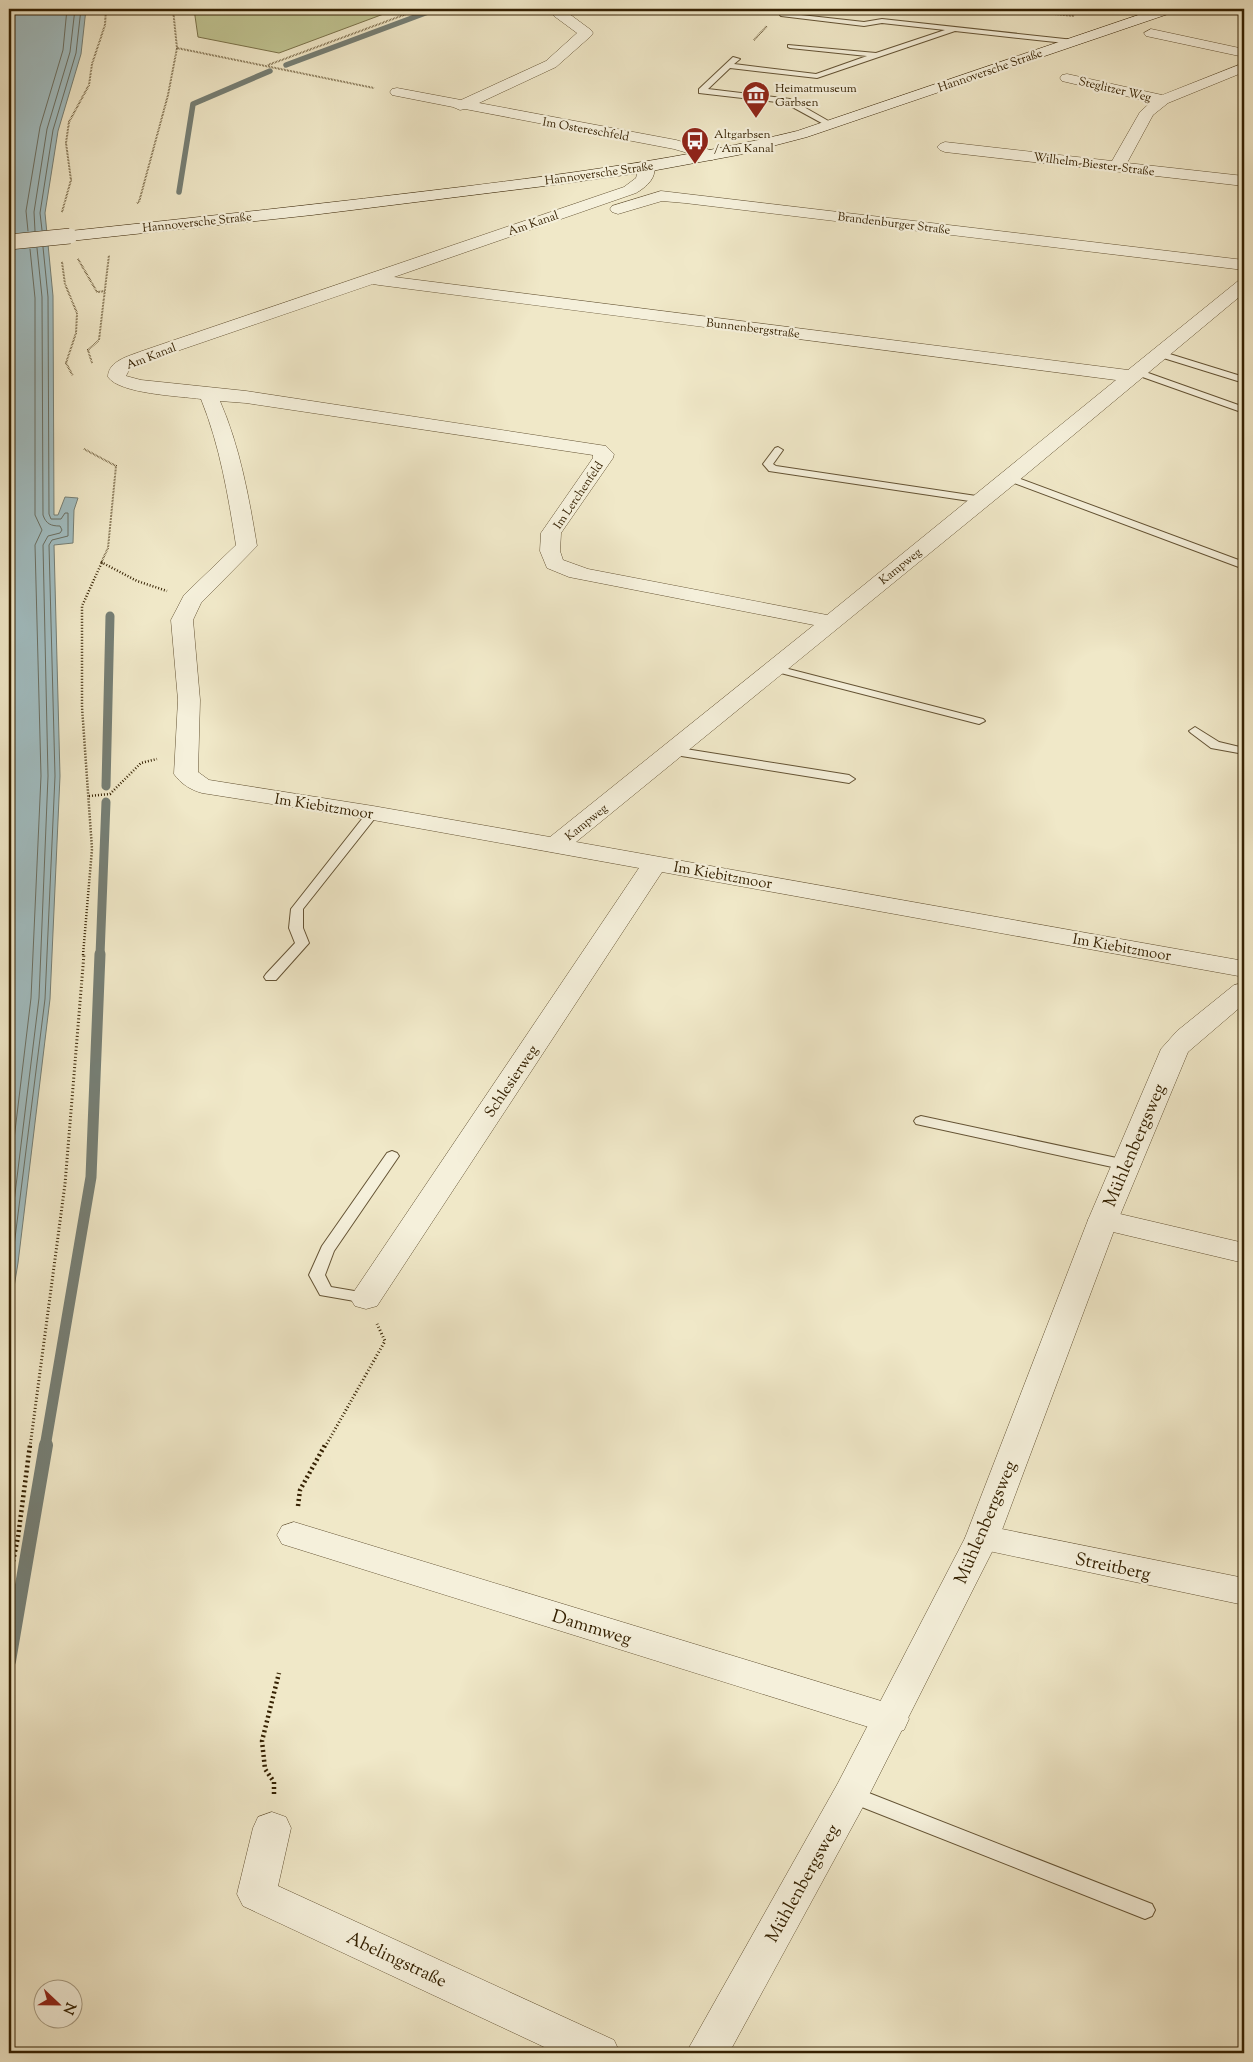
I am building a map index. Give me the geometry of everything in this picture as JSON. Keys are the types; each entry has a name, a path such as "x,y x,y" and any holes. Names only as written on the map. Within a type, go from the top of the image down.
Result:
{"street":[{"name":"Hannoversche Straße","path":"9,242 72,244 312,210 646,167 712,155 802,134 1169,9"},
{"path":"460,106 551,64 586,33 559,13"},
{"path":"1151,33 1244,53"},
{"path":"1117,167 1147,112 1164,100 1244,67"},
{"name":"Steglitzer Weg","path":"1067,78 1164,100"},
{"name":"Im Ostereschfeld","path":"397,92 460,106 676,145 712,155"},
{"name":"Wilhelm-Biester-Straße","path":"945,147 1244,181"},
{"name":"Am Kanal","path":"208,394 129,384 117,377 117,372 122,366 148,355 374,279 639,185 644,180 646,167"},
{"name":"Brandenburger Straße","path":"546,219 579,221 661,196 1244,265"},
{"name":"Bunnenbergstraße","path":"374,279 1135,374"},
{"name":"Kampweg","path":"555,846 983,500 1160,354 1226,310 1244,285"},
{"path":"186,753 189,700 182,620 192,600 247,546 236,482 216,410 208,394"},
{"name":"Im Lerchenfeld","path":"208,394 246,397 599,450 604,454 603,458 552,534 550,551 554,564 569,571 588,575 831,622"},
{"name":"Im Kiebitzmoor","path":"186,753 186,774 202,786 655,863 1244,969"},
{"name":"Schlesierweg","path":"366,1298 655,863"},
{"name":"Mühlenbergsweg","path":"708,2053 891,1719 982,1538 1103,1220 1175,1049 1244,991"},
{"path":"1103,1220 1244,1253"},
{"name":"Dammweg","path":"294,1535 891,1719"},
{"name":"Streitberg","path":"982,1538 1244,1592"},
{"name":"Abelingstraße","path":"272,1828 257,1894 599,2053"}],"lane":[{"path":"783,15 864,24 882,21 1074,42"},
{"path":"729,66 817,76 956,29"},
{"path":"790,46 876,55"},
{"path":"736,59 702,91 787,101 829,125"},
{"path":"1160,354 1244,380"},
{"path":"1135,374 1244,410"},
{"path":"778,450 768,464 773,469 983,500"},
{"path":"1010,478 1244,566"},
{"path":"773,668 979,721"},
{"path":"1195,731 1215,745 1244,751"},
{"path":"673,751 849,779"},
{"path":"271,977 302,943 296,928 297,909 373,814"},
{"path":"921,1120 1126,1165"},
{"path":"366,1298 326,1290 317,1276 327,1250 392,1156"},
{"path":"851,1794 1145,1910"}],"path":[{"path":"62,213 71,180 66,143 69,122 89,85 92,64 105,25 106,9"},
{"path":"139,202 168,95 177,48 173,9"},
{"path":"268,66 420,9"},
{"path":"1005,9 1130,22"},
{"path":"1060,14 1077,9"},
{"path":"177,48 397,92"},
{"path":"72,244 97,292 105,291"},
{"path":"91,369 92,363 88,350 99,340 109,255"},
{"path":"61,258 65,284 77,313 76,333 66,363 73,376"},
{"path":"9,1581 18,1537 65,1184 92,849 82,707 82,606 108,548 116,466 84,449"},
{"path":"101,562 136,581 192,600"},
{"path":"89,796 110,794 141,763 186,753"},
{"path":"294,1535 300,1490 385,1341 366,1298"},
{"path":"272,1828 274,1782 265,1769 262,1741 279,1673"}],"green space":[{"path":"194,9 397,9 279,53 198,37"}],"water":[{"path":"9,9 86,9 81,54 58,131 45,213 53,296 54,515 58,515 65,497 78,498 74,510 73,543 54,545 60,776 50,999 18,1263 9,1317"}],"waterway":[{"path":"286,65 436,9"},
{"path":"179,192 193,104 270,71"},
{"path":"106,786 110,616"},
{"path":"100,955 106,802"},
{"path":"45,1447 91,1177 100,954"},
{"path":"9,1661 46,1445"}],"place":[{"name":"Heimatmuseum Garbsen","path":"756,119"},
{"name":"Altgarbsen / Am Kanal","path":"695,165"}]}
